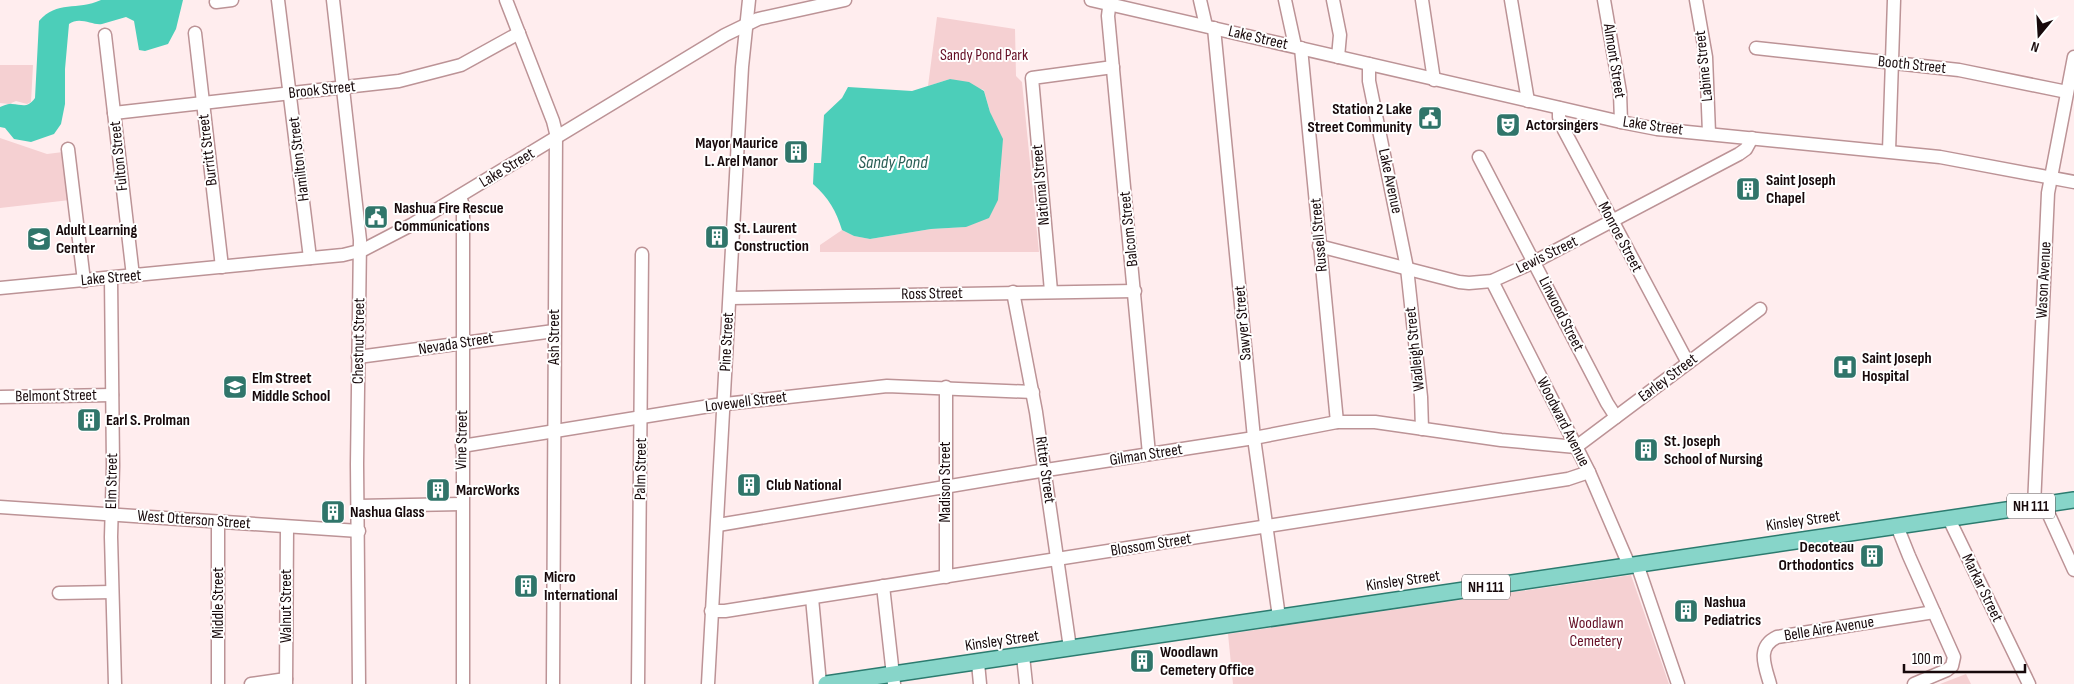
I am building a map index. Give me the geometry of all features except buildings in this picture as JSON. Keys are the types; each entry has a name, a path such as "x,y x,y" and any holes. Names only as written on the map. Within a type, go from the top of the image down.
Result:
{"main road":[{"name":"Kinsley Street","path":"826,684 893,679 1070,648 2074,500"}],"street":[{"path":"216,2 232,0"},
{"name":"Hamilton Street","path":"278,0 310,258"},
{"name":"Chestnut Street","path":"333,0 360,251 358,357 359,684"},
{"name":"Ash Street","path":"506,0 553,121 556,139 553,684"},
{"name":"Pine Street","path":"708,684 742,67 749,0"},
{"name":"Lake Street","path":"0,288 343,255 360,251 406,228 556,139 688,56 747,24 758,19 845,0"},
{"name":"Lake Street","path":"1091,0 1110,2 1434,80 1657,129 1965,160 2074,182"},
{"name":"Sawyer Street","path":"1200,0 1210,27 1254,438 1279,617"},
{"name":"Russell Street","path":"1285,0 1298,47 1337,422"},
{"path":"1333,0 1340,35 1338,57"},
{"path":"1422,0 1434,80"},
{"path":"1511,0 1528,101"},
{"name":"Almont Street","path":"1604,0 1620,92 1620,122"},
{"name":"Labine Street","path":"1696,0 1706,57 1708,133"},
{"path":"1889,151 1894,0"},
{"name":"Balcom Street","path":"1110,2 1108,16 1149,454"},
{"name":"Burritt Street","path":"195,33 222,267"},
{"name":"Brook Street","path":"114,113 399,81 453,68 519,33"},
{"name":"Fulton Street","path":"106,36 133,276"},
{"name":"Booth Street","path":"1756,48 1959,70 2067,92"},
{"name":"Wason Avenue","path":"2039,505 2050,178 2074,57"},
{"name":"Lake Avenue","path":"1369,64 1369,81 1407,268"},
{"name":"National Street","path":"1051,291 1032,78 1113,67"},
{"name":"Monroe Street","path":"1559,108 1564,130 1688,363"},
{"name":"Lewis Street","path":"1319,246 1459,282 1478,283 1492,281 1612,222 1739,154 1746,149 1752,138"},
{"path":"68,149 84,281"},
{"name":"Linwood Street","path":"1479,157 1616,417"},
{"name":"Vine Street","path":"460,196 463,206 463,684"},
{"name":"Palm Street","path":"638,684 642,254"},
{"name":"Wadleigh Street","path":"1407,268 1421,397 1422,429"},
{"name":"Elm Street","path":"111,278 112,592 115,684"},
{"name":"Woodward Avenue","path":"1492,281 1589,472 1633,565 1678,684"},
{"name":"Ross Street","path":"730,298 1135,291"},
{"name":"Ritter Street","path":"1013,292 1033,392 1070,648"},
{"name":"Earley Street","path":"1576,447 1760,309"},
{"name":"Nevada Street","path":"358,357 554,330"},
{"name":"Lovewell Street","path":"462,446 724,404 887,386 1033,392"},
{"name":"Madison Street","path":"946,387 946,577"},
{"name":"Belmont Street","path":"0,397 112,395"},
{"name":"Gilman Street","path":"718,525 1045,470 1254,438 1337,422 1375,422 1501,440 1576,447"},
{"name":"Blossom Street","path":"712,611 725,611 812,598 1267,527 1568,479 1589,472"},
{"path":"358,506 462,504"},
{"path":"2039,505 2074,570"},
{"name":"West Otterson Street","path":"0,507 286,528 359,531"},
{"name":"Markar Street","path":"1949,519 2029,684"},
{"name":"Middle Street","path":"218,522 218,684"},
{"path":"1898,526 1909,556 1954,657 1954,662 1947,670 1914,684"},
{"name":"Walnut Street","path":"286,528 286,682"},
{"path":"883,586 893,679"},
{"path":"60,593 112,592"},
{"path":"812,598 820,684"},
{"name":"Belle Aire Avenue","path":"1770,684 1763,653 1766,645 1777,637 1934,612"},
{"path":"1023,656 1026,684"},
{"path":"978,663 980,684"},
{"path":"251,684 286,682"}],"green space":[{"name":"Sandy Pond Park","path":"937,17 1015,29 1016,76 1022,82 1039,252 820,252 820,245 842,230 854,236 870,239 931,229 966,227 997,185 1001,172 999,149 984,90 950,79 928,86"},
{"path":"0,65 33,65 31,102 27,104 16,101 9,104 0,103"},
{"path":"0,138 47,154 63,152 70,200 0,208"},
{"name":"Woodlawn Cemetery","path":"1631,575 1669,684 1233,684 1228,634"},
{"path":"1966,674 1971,684 1940,684"}],"water":[{"path":"101,0 183,0 176,29 168,44 145,51 139,50 134,21 126,17 102,24 78,21 69,24 65,69 65,104 61,124 54,134 31,142 14,139 5,128 0,127 0,107 9,104 28,105 35,98 39,21 53,10"},
{"name":"Sandy Pond","path":"950,79 969,82 984,91 990,112 1003,139 998,200 989,218 966,227 931,229 870,239 854,236 842,230 831,205 813,184 814,163 821,163 824,115 842,98 848,87 912,91"}],"place":[{"name":"Station 2 Lake Street Community","path":"1430,118"},
{"name":"Actorsingers","path":"1508,125"},
{"name":"Mayor Maurice L. Arel Manor","path":"796,152"},
{"name":"Saint Joseph Chapel","path":"1748,189"},
{"name":"Nashua Fire Rescue Communications","path":"376,217"},
{"name":"St. Laurent Construction","path":"717,237"},
{"name":"Adult Learning Center","path":"39,239"},
{"name":"Saint Joseph Hospital","path":"1845,367"},
{"name":"Elm Street Middle School","path":"235,387"},
{"name":"Earl S. Prolman","path":"89,420"},
{"name":"St. Joseph School of Nursing","path":"1646,450"},
{"name":"Club National","path":"749,485"},
{"name":"MarcWorks","path":"438,490"},
{"name":"Nashua Glass","path":"333,512"},
{"name":"Decoteau Orthodontics","path":"1872,556"},
{"name":"Micro International","path":"526,586"},
{"name":"Nashua Pediatrics","path":"1686,611"},
{"name":"Woodlawn Cemetery Office","path":"1142,661"}]}
